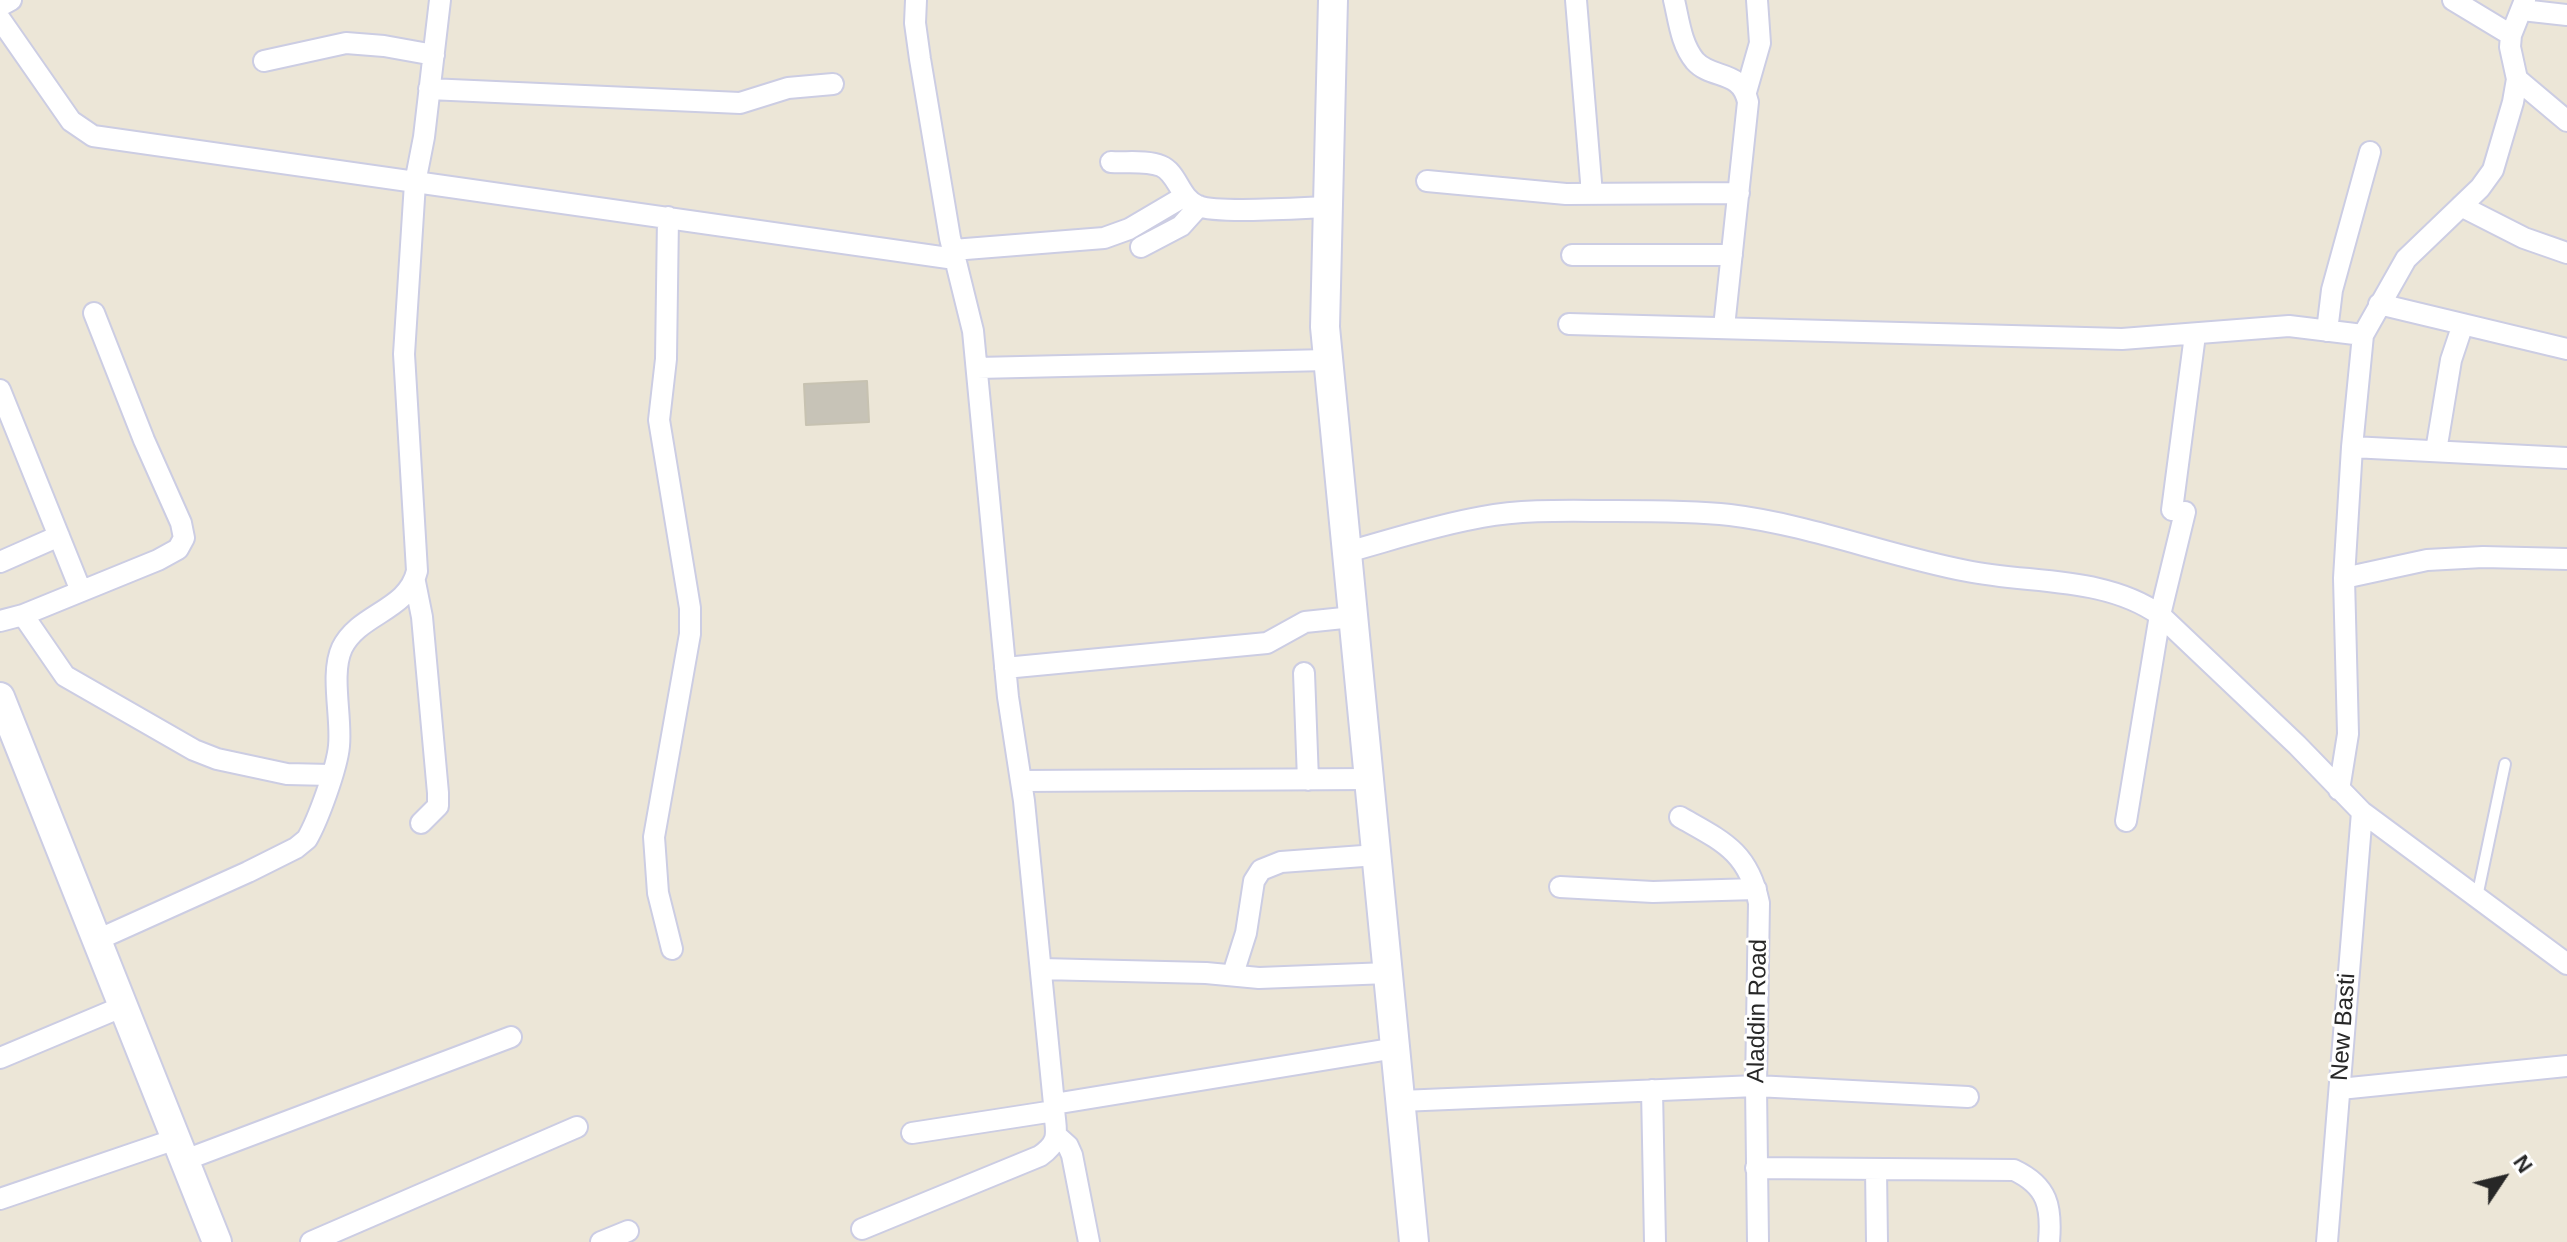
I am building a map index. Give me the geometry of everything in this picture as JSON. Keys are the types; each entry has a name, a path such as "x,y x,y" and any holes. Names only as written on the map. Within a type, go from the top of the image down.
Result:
{"street":[{"path":"0,6 11,0"},
{"path":"421,823 438,806 438,793 422,617 415,582 417,571 404,354 415,183 440,0"},
{"path":"862,1229 1040,1156 1055,1145 1058,1137 1021,781 1005,668 973,331 954,254 920,59 915,23 916,0"},
{"path":"1333,0 1325,327 1414,1242"},
{"path":"1576,0 1592,194"},
{"path":"1674,0 1681,32 1698,64 1735,80 1746,92"},
{"path":"1724,327 1748,102 1746,92 1760,43 1757,0"},
{"path":"2453,0 2511,35"},
{"path":"2339,790 2348,734 2344,578 2363,335 2400,267 2413,250 2488,180 2493,170 2511,114 2517,79 2510,47 2511,35 2523,5 2567,15"},
{"path":"0,19 71,121 93,136 415,183 954,254 1104,238 1192,201"},
{"path":"264,61 346,43 434,55"},
{"path":"2517,79 2567,121"},
{"path":"429,89 740,103 788,88 833,84"},
{"path":"2327,331 2332,290 2370,152"},
{"path":"1111,162 1162,166 1192,201 1219,209 1328,207"},
{"path":"1427,181 1592,194 1739,193"},
{"path":"1141,247 1175,230 1192,201"},
{"path":"2461,206 2524,238 2567,253"},
{"path":"668,217 666,359 659,420 690,608 690,634 654,837 658,893 672,949"},
{"path":"1572,255 1732,255"},
{"path":"2379,304 2567,349"},
{"path":"0,621 23,615 170,555 184,538 174,505 144,440 94,313"},
{"path":"1569,324 2122,339 2289,326 2363,335"},
{"path":"2436,451 2451,360 2463,324"},
{"path":"2126,821 2178,511 2195,335"},
{"path":"977,368 1328,360"},
{"path":"0,390 81,591"},
{"path":"2352,447 2567,458"},
{"path":"1347,552 1452,524 1512,512 1639,511 1730,515 1966,571 2116,593 2141,602 2160,615 2297,745 2362,812 2567,964"},
{"path":"0,562 59,536"},
{"path":"2344,578 2438,559 2567,559"},
{"path":"97,940 296,848 311,833 339,748 337,667 342,648 369,618 395,604 415,582"},
{"path":"23,615 65,676 194,750 217,759 287,774 331,777"},
{"path":"1005,668 1267,643 1305,622 1353,617"},
{"path":"1304,673 1308,780"},
{"path":"0,697 217,1242"},
{"path":"1021,781 1369,779"},
{"name":"New Basti","path":"2327,1242 2362,812"},
{"name":"Aladdin Road","path":"1680,817 1731,847 1756,889 1759,930 1756,1086 1758,1242"},
{"path":"1233,974 1246,933 1254,881 1261,870 1281,862 1377,855"},
{"path":"1560,887 1653,892 1756,889"},
{"path":"1041,969 1283,978 1388,973"},
{"path":"0,1058 124,1006"},
{"path":"0,1199 180,1149 511,1037"},
{"path":"912,1133 1265,1068 1396,1048"},
{"path":"2340,1089 2567,1066"},
{"path":"1401,1101 1756,1086 1968,1097"},
{"path":"1652,1090 1655,1242"},
{"path":"311,1242 577,1127"},
{"path":"1058,1137 1072,1155 1089,1242"},
{"path":"1756,1168 2014,1170 2029,1177 2041,1189 2048,1205 2049,1242"},
{"path":"1876,1169 1877,1242"},
{"path":"601,1242 628,1231"}],"lane":[{"path":"2477,897 2505,764"}],"building":[{"path":"867,381 869,422 806,425 804,384"}]}
